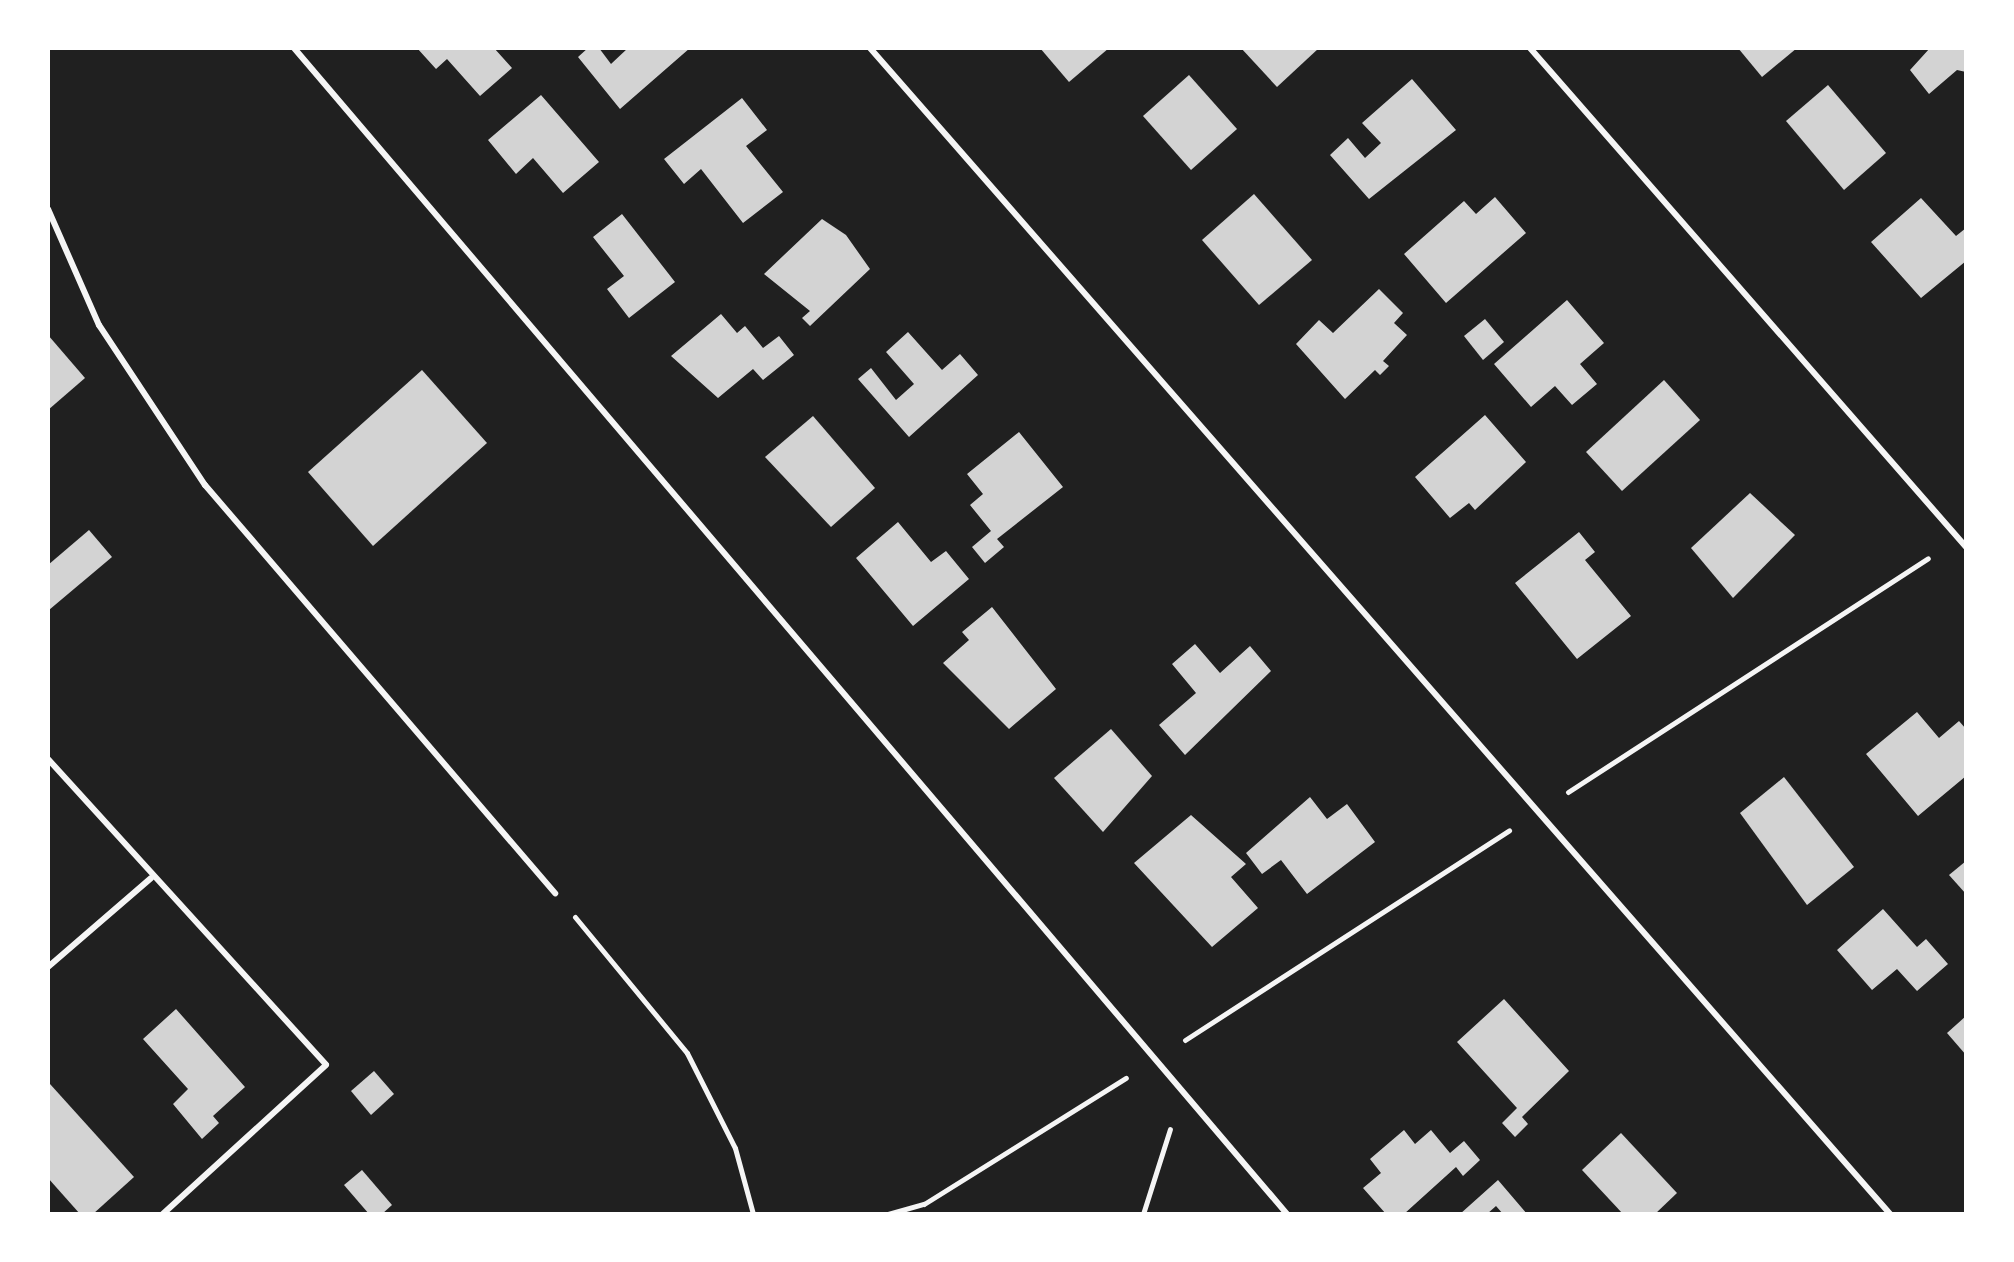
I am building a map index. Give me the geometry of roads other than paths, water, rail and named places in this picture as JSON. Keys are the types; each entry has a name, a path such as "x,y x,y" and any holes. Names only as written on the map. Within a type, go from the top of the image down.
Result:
{"lane":[{"path":"294,48 1287,1214"},
{"path":"870,48 1540,810 1890,1214"},
{"path":"1530,48 1966,547"},
{"path":"48,209 99,325 205,485 555,893"},
{"path":"48,759 151,878 326,1065 163,1214"},
{"path":"48,967 151,878"}]}
